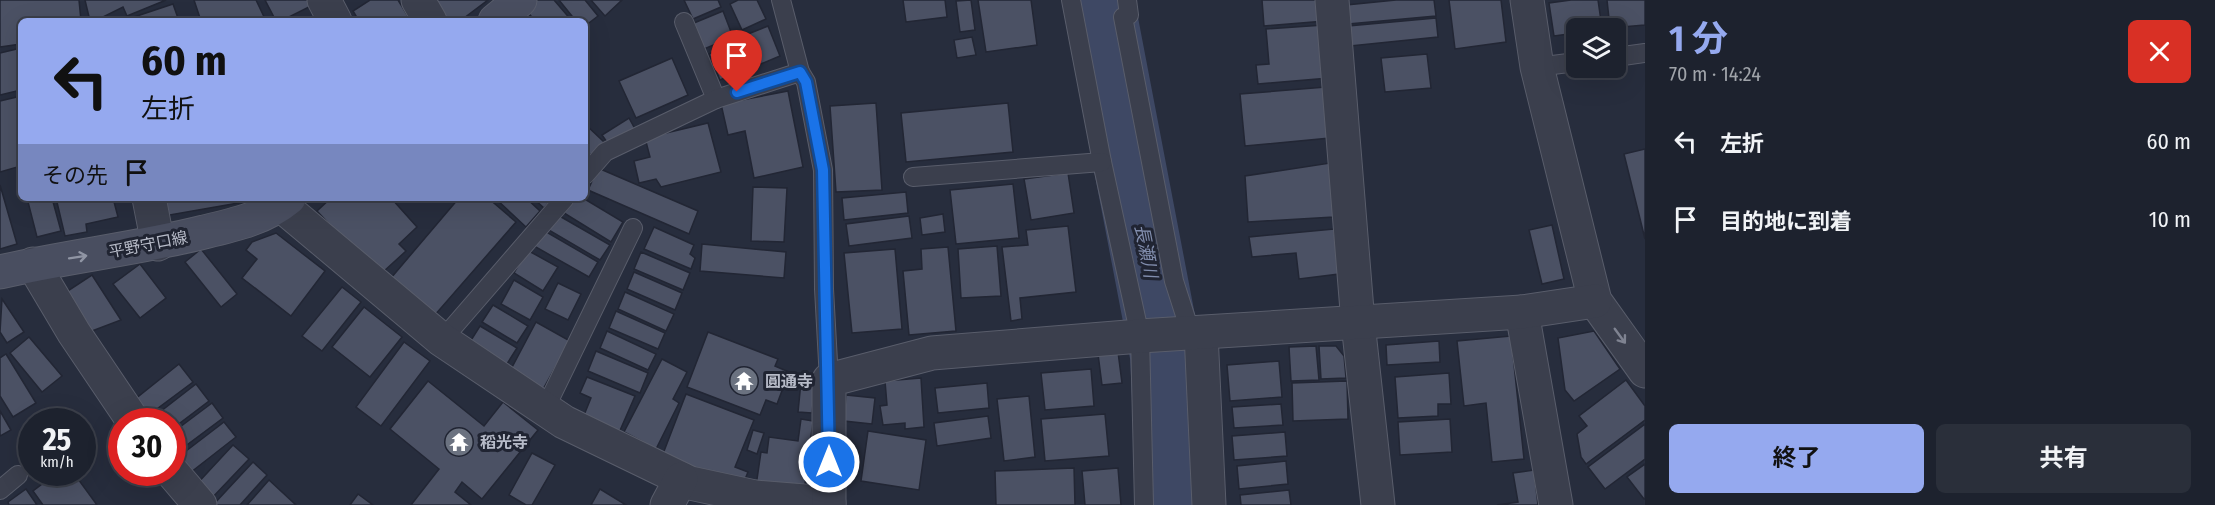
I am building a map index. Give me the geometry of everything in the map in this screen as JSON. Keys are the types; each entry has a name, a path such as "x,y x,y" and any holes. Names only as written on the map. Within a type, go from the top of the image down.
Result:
{"main road":[{"path":"499,18 520,0"},
{"name":"平野守口線","path":"0,272 33,264 158,244 248,221 285,202"}],"street":[{"path":"324,0 333,18"},
{"path":"418,0 428,18"},
{"path":"1332,0 1358,323 1378,505"},
{"path":"1527,0 1537,67 1595,301 1645,370"},
{"path":"150,201 158,244"},
{"path":"285,202 442,340 674,492 829,504 829,380 932,353 1144,336 1522,312 1595,301"},
{"path":"33,264 74,333 125,408"},
{"path":"1522,312 1556,505"},
{"path":"1191,334 1209,505"},
{"path":"184,486 200,505"}],"lane":[{"path":"781,0 800,72 806,82 823,170 824,289 829,380"},
{"path":"1071,0 1102,162 1144,336 1144,505"},
{"path":"1127,0 1130,15 1123,17 1174,281 1191,334"},
{"path":"684,22 716,99"},
{"path":"1626,56 1645,53"},
{"path":"1537,67 1566,63"},
{"path":"588,172 605,152 716,99 800,72"},
{"path":"913,177 1102,162"},
{"path":"442,340 562,201"},
{"path":"545,409 633,228"},
{"path":"0,490 18,476"}],"building":[{"path":"0,0 79,0 81,18 18,18 18,44 0,47"},
{"path":"85,0 166,0 127,16 123,7 101,18 89,18"},
{"path":"194,0 256,0 265,18 200,18"},
{"path":"265,0 315,0 317,3 287,18 274,18"},
{"path":"370,0 398,0 409,18 357,18 353,11"},
{"path":"431,0 488,0 464,18 445,18"},
{"path":"536,0 554,0 569,18 533,18 526,10"},
{"path":"559,0 585,0 598,16 588,24 588,18 574,18"},
{"path":"591,0 622,0 605,16"},
{"path":"684,0 718,0 721,7 693,19"},
{"path":"738,0 757,0 766,19 742,30 730,4"},
{"path":"903,0 945,0 947,17 906,22"},
{"path":"971,0 975,30 960,32 956,1"},
{"path":"978,0 1031,0 1037,45 986,52"},
{"path":"1262,0 1323,0 1325,21 1264,26"},
{"path":"1396,0 1434,0 1436,16 1348,24 1346,5"},
{"path":"1449,0 1501,0 1506,42 1455,49"},
{"path":"1598,0 1601,18 1566,18 1566,34 1554,36 1549,3"},
{"path":"1607,0 1645,0 1645,25 1626,27 1626,18 1609,18"},
{"path":"173,4 178,18 131,18"},
{"path":"723,11 733,37 704,49 694,23"},
{"path":"1436,18 1438,37 1350,46 1348,26"},
{"path":"1324,25 1329,78 1258,84 1256,65 1269,64 1266,29"},
{"path":"768,26 780,56 756,66 743,36"},
{"path":"972,37 976,55 957,58 954,40"},
{"path":"737,42 748,68 720,80 709,54"},
{"path":"18,49 18,91 0,95 0,53"},
{"path":"1427,54 1431,88 1385,92 1381,58"},
{"path":"672,58 688,95 636,118 619,81"},
{"path":"1326,87 1330,138 1245,146 1240,94"},
{"path":"788,91 803,167 754,178 745,131 728,135 721,104"},
{"path":"18,97 18,167 0,172 0,101"},
{"path":"876,103 882,190 836,192 830,106"},
{"path":"1008,103 1013,152 906,162 901,113"},
{"path":"629,118 635,129 609,145 602,135"},
{"path":"708,123 721,172 661,187 656,179 639,183 634,161 650,157 645,138"},
{"path":"588,127 604,142 591,155 588,152"},
{"path":"1645,149 1645,239 1624,154"},
{"path":"1330,163 1334,217 1248,222 1245,176"},
{"path":"598,168 698,211 689,234 588,190"},
{"path":"1068,173 1074,213 1031,220 1024,179"},
{"path":"1013,184 1019,238 956,244 950,190"},
{"path":"0,185 17,244 0,249"},
{"path":"753,187 787,188 784,242 751,241"},
{"path":"906,192 908,213 844,220 842,198"},
{"path":"28,201 53,201 61,231 37,237"},
{"path":"57,201 114,201 118,217 86,224 87,232 65,236"},
{"path":"161,201 244,202 164,216"},
{"path":"328,201 394,201 417,227 399,244 406,251 383,272 371,269 317,211"},
{"path":"456,201 492,201 516,222 434,316 391,278"},
{"path":"498,201 529,201 540,211 526,227"},
{"path":"536,201 550,201 544,208"},
{"path":"572,201 588,201 623,222 611,242 564,213"},
{"path":"556,214 610,245 600,260 547,229"},
{"path":"943,214 945,232 922,235 920,218"},
{"path":"909,216 912,238 849,246 846,224"},
{"path":"1552,225 1564,279 1542,284 1529,230"},
{"path":"1068,226 1076,292 1020,298 1022,319 1011,321 1002,247 1028,245 1026,230"},
{"path":"654,227 694,245 690,254 695,258 691,269 644,249"},
{"path":"1334,229 1339,274 1299,279 1296,253 1252,257 1249,237"},
{"path":"543,230 598,262 589,277 534,246"},
{"path":"276,233 325,271 291,316 242,278 257,259 246,250 252,242"},
{"path":"702,244 786,252 784,278 700,271"},
{"path":"997,246 1001,296 961,298 958,249"},
{"path":"948,247 956,331 909,335 903,271 922,269 921,249"},
{"path":"201,249 237,294 221,307 185,262"},
{"path":"895,249 902,329 852,333 844,253"},
{"path":"527,250 558,267 543,291 514,273"},
{"path":"641,252 690,273 683,290 634,269"},
{"path":"140,264 166,298 140,318 113,284"},
{"path":"634,272 682,293 675,310 627,289"},
{"path":"92,275 121,320 84,334 60,296"},
{"path":"514,280 543,297 530,320 501,304"},
{"path":"558,283 581,294 568,320 545,309"},
{"path":"342,287 361,302 322,351 302,336"},
{"path":"625,292 674,314 666,331 618,309"},
{"path":"2,299 24,332 7,343 0,332"},
{"path":"493,305 528,326 517,343 482,322"},
{"path":"364,307 402,337 370,377 332,347"},
{"path":"616,311 665,333 658,349 609,328"},
{"path":"536,322 570,341 542,391 509,373"},
{"path":"480,326 517,348 505,367 468,345"},
{"path":"607,331 656,354 648,370 600,348"},
{"path":"1594,331 1620,369 1574,401 1565,390 1558,338"},
{"path":"708,332 778,359 775,366 789,372 777,404 766,400 760,415 687,387"},
{"path":"1511,336 1524,459 1492,462 1486,403 1464,406 1457,341"},
{"path":"29,337 62,376 42,392 10,353"},
{"path":"1439,341 1440,362 1387,365 1386,345"},
{"path":"404,342 430,361 381,426 356,407"},
{"path":"1316,346 1319,380 1291,381 1289,347"},
{"path":"1319,346 1336,346 1344,356 1346,378 1321,379"},
{"path":"596,351 648,373 640,393 588,371"},
{"path":"1118,352 1122,383 1102,385 1098,354"},
{"path":"6,354 36,403 28,408 18,408 18,414 13,417 0,396 0,358"},
{"path":"662,359 687,372 673,399 679,403 656,449 624,432"},
{"path":"1279,361 1282,397 1230,401 1227,365"},
{"path":"179,364 193,382 158,408 140,408 134,400"},
{"path":"1091,369 1094,406 1045,410 1041,373"},
{"path":"1449,373 1451,404 1438,404 1438,416 1398,418 1395,377"},
{"path":"587,377 635,396 618,435 582,420 591,398 580,393"},
{"path":"921,378 924,427 905,429 905,423 883,425 880,406 887,405 885,381"},
{"path":"1626,380 1645,406 1645,420 1586,464 1581,457 1577,434 1587,426 1579,416"},
{"path":"428,381 484,426 503,402 538,430 482,499 462,482 455,492 471,505 411,505 439,469 390,429"},
{"path":"1347,381 1348,419 1293,421 1292,383"},
{"path":"801,382 815,383 812,413 798,412"},
{"path":"987,383 989,408 938,413 935,388"},
{"path":"196,384 209,401 186,418 186,408 165,408"},
{"path":"686,394 754,420 735,467 748,472 741,489 661,459"},
{"path":"846,395 875,398 872,424 844,421"},
{"path":"1029,396 1035,457 1004,461 997,399"},
{"path":"212,403 223,418 186,446 186,422"},
{"path":"1281,404 1283,425 1234,428 1232,407"},
{"path":"0,411 11,430 0,436"},
{"path":"1105,414 1109,456 1045,461 1041,419"},
{"path":"988,416 991,438 937,446 934,423"},
{"path":"801,419 813,421 804,492 756,486 761,452 767,453 769,437 798,441"},
{"path":"1450,419 1452,452 1400,455 1398,422"},
{"path":"224,422 236,437 186,476 186,451"},
{"path":"1645,424 1645,459 1605,489 1588,467"},
{"path":"753,430 764,433 757,454 747,450"},
{"path":"868,431 926,440 919,490 861,481"},
{"path":"1285,432 1287,456 1234,460 1232,436"},
{"path":"233,445 249,459 210,500 195,486"},
{"path":"532,453 555,465 532,505 526,505 509,495"},
{"path":"1286,461 1288,484 1239,489 1237,466"},
{"path":"253,462 267,475 240,505 213,505"},
{"path":"1645,464 1645,499 1644,499 1627,477"},
{"path":"1074,468 1075,505 996,505 995,471"},
{"path":"1118,468 1121,505 1085,505 1082,471"},
{"path":"1534,470 1538,505 1497,505 1518,502 1513,473"},
{"path":"269,480 296,505 247,505"},
{"path":"40,486 83,486 97,505 43,505 33,491"},
{"path":"26,489 37,505 9,505 8,502"},
{"path":"600,489 626,505 591,505"},
{"path":"1289,490 1291,505 1241,505 1240,495"},
{"path":"358,494 373,505 350,505"}],"waterway":[{"name":"長瀬川","path":"1098,0 1166,355 1173,505"}],"place":[{"name":"圓通寺","path":"744,381"},
{"name":"稻光寺","path":"459,442"}],"route":[{"path":"737,92 800,72 806,82 823,170 829,462"}]}
